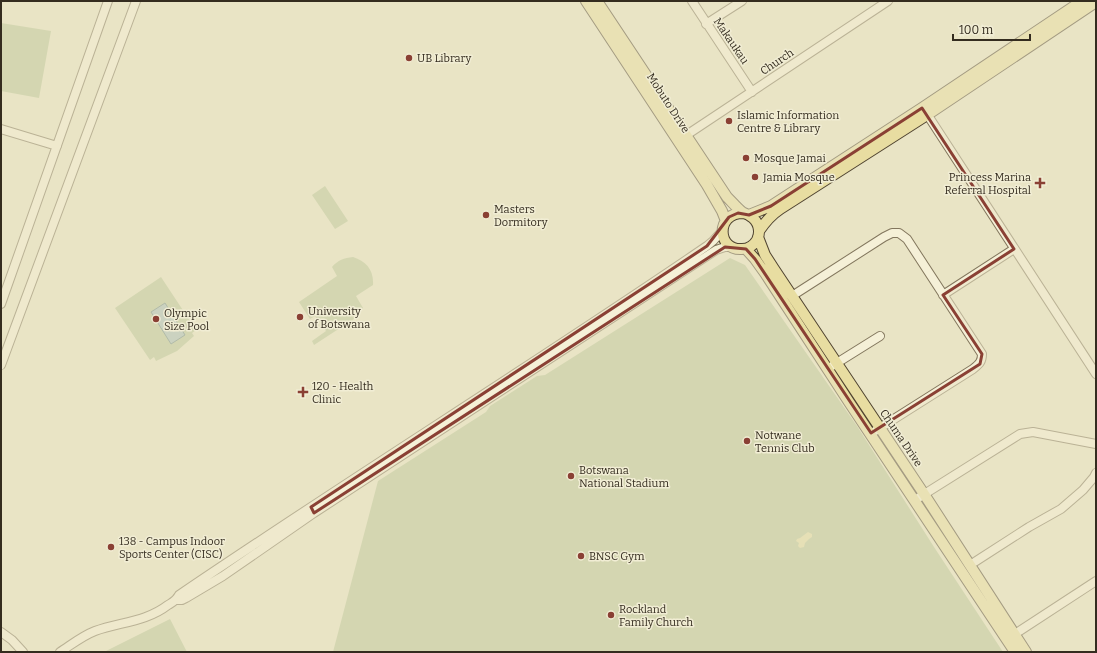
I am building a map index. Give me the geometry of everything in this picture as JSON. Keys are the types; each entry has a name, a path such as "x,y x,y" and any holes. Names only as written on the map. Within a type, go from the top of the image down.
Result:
{"main road":[{"path":"1082,1 925,111 780,209 767,220 756,242 751,246 746,249 739,250 732,247 725,240 723,235 724,225 734,214 746,214 771,206 925,111 1096,2"},
{"path":"592,2 682,138 727,197 756,221 759,234"},
{"name":"Mobuto Drive","path":"682,138 714,197 724,225"},
{"name":"Chuma Drive","path":"759,234 765,255 792,296 832,366 849,402 875,431 924,494 1026,652"},
{"name":"Chuma Drive","path":"746,249 756,259 832,366"},
{"name":"Chuma Drive","path":"875,431 915,500 1015,652"}],"street":[{"path":"1,304 108,1"},
{"path":"1,365 136,1"},
{"name":"Makaukau","path":"692,1 752,92"},
{"path":"706,24 742,1"},
{"name":"Church","path":"682,138 888,1"},
{"path":"925,111 1096,374"},
{"path":"1,129 57,146"},
{"path":"60,652 84,636 150,616 160,611 176,600 179,595 234,563 707,246 713,241 724,225"},
{"path":"792,296 884,237 892,233 899,233 906,239 982,354 980,364 875,431"},
{"path":"312,510 716,250 725,247 732,247"},
{"path":"943,295 1014,249"},
{"path":"832,366 880,336"},
{"path":"915,500 1020,434 1033,432 1096,444"},
{"path":"970,564 1062,509 1083,490 1096,473"},
{"path":"1015,634 1096,581"},
{"path":"1,632 12,640 23,652"}],"highlighted area":[{"path":"922,108 1014,249 943,295 982,354 980,364 871,433 755,259 746,249 725,247 314,513 311,507 707,246 729,217 738,213 749,215 771,206"}],"green space":[{"path":"1,23 51,31 39,98 1,91"},
{"path":"325,186 348,221 335,229 312,195"},
{"path":"353,257 362,261 368,267 371,271 373,280 373,285 356,296 363,308 358,312 360,315 314,345 312,341 326,331 315,316 310,319 299,302 337,276 332,267 339,261"},
{"path":"730,258 745,265 857,426 1003,652 333,652 378,481 486,412 490,406 537,376 545,375"},
{"name":"Olympic Size Pool","path":"161,277 196,330 192,333 194,336 177,351 156,361 154,357 150,360 115,308"},
{"path":"170,619 187,652 104,652"}],"sand":[{"path":"808,532 812,534 812,537 805,543 804,547 800,548 798,546 799,543 796,541 797,539"}],"water":[{"path":"165,303 185,335 171,344 151,312"}],"place":[{"name":"UB Library","path":"409,58"},
{"name":"Islamic Information Centre & Library","path":"729,121"},
{"name":"Mosque Jamai","path":"746,158"},
{"name":"Jamia Mosque","path":"755,177"},
{"name":"Princess Marina Referral Hospital","path":"1040,183"},
{"name":"Masters Dormitory","path":"486,215"},
{"name":"University of Botswana","path":"300,317"},
{"name":"Olympic Size Pool","path":"156,319"},
{"name":"120 - Health Clinic","path":"303,392"},
{"name":"Notwane Tennis Club","path":"747,441"},
{"name":"Botswana National Stadium","path":"571,476"},
{"name":"138 - Campus Indoor Sports Center (CISC)","path":"111,547"},
{"name":"BNSC Gym","path":"581,556"},
{"name":"Rockland Family Church","path":"611,615"}]}
